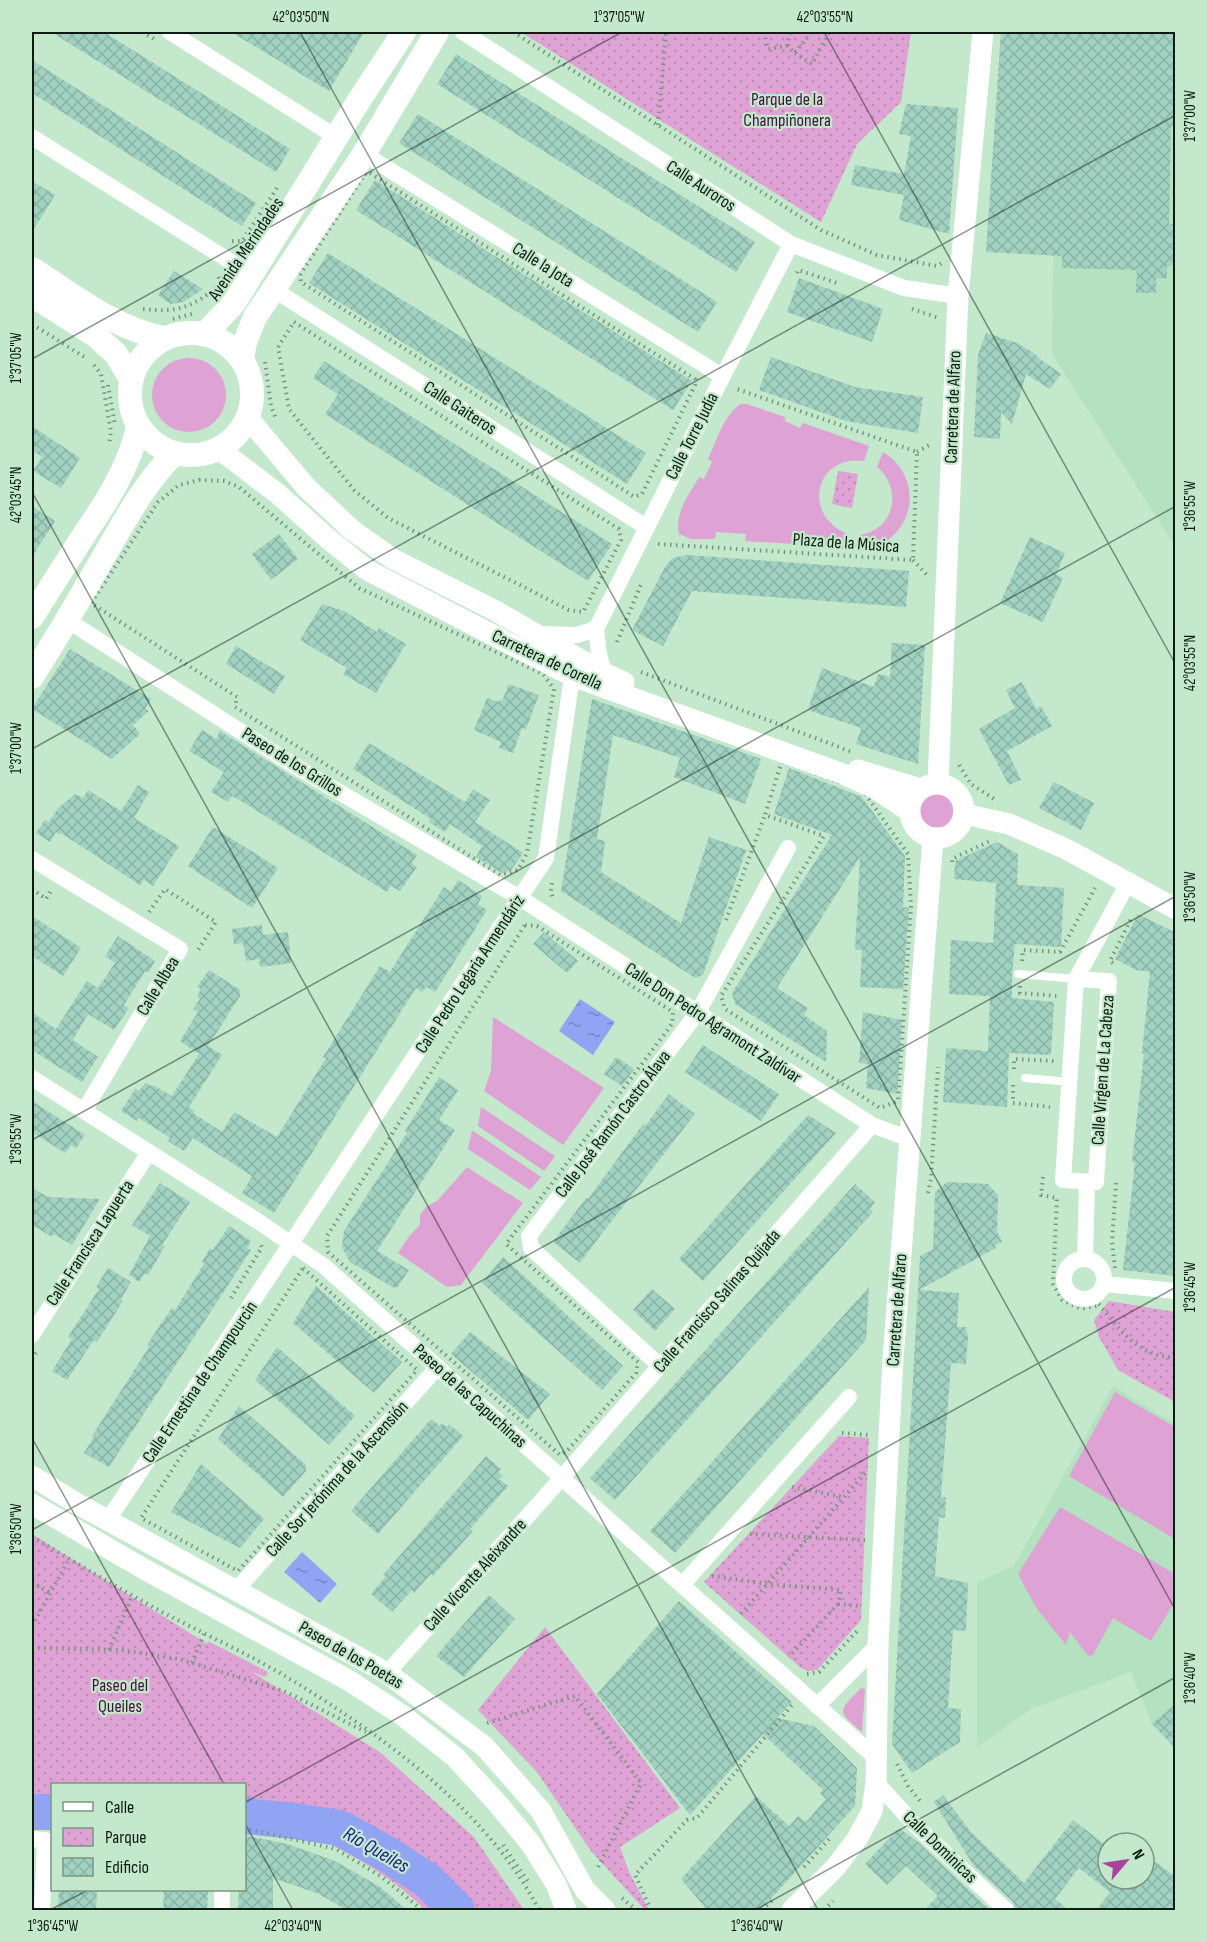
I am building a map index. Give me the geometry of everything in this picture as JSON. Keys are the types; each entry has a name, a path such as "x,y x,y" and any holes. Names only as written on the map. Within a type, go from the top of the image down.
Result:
{"main road":[{"name":"Avenida Merindades","path":"201,323 227,298 404,32"},
{"path":"165,329 143,355 131,379 129,403 138,426 147,438 160,448 174,454 197,456 219,449 236,436 248,418 252,399 253,356 245,342 255,317 364,164 437,32"},
{"path":"32,269 116,322 147,336 165,329 177,334 201,323 226,344 253,356"},
{"path":"32,295 96,336 117,354 131,379"},
{"path":"32,617 108,499 126,463 138,426"},
{"path":"32,677 129,514 165,463 174,454"}],"street":[{"name":"Calle Auroros","path":"463,32 791,244 904,288 958,296"},
{"name":"Carretera de Alfaro","path":"929,786 958,296 982,32"},
{"path":"166,38 336,137"},
{"path":"32,137 244,271"},
{"name":"Calle la Jota","path":"364,164 723,376"},
{"name":"Calle Torre Judía","path":"596,629 791,244"},
{"name":"Calle Gaiteros","path":"273,289 646,527"},
{"name":"Carretera de Corella","path":"248,418 306,487 352,530 393,559 494,610 604,673 652,694 846,766 929,786"},
{"name":"Carretera de Corella","path":"219,449 278,494 367,570 572,676 843,774 876,789 909,811"},
{"name":"Paseo de los Grillos","path":"68,620 290,763 520,898"},
{"path":"536,634 577,635 596,629 604,673"},
{"name":"Calle Pedro Legaria Armendáriz","path":"292,1243 546,858 572,676"},
{"path":"929,786 954,789 963,803 964,814 956,831 945,837 933,838 918,831 910,817 909,811 917,791 929,786"},
{"path":"964,814 1009,824 1066,849 1176,909"},
{"name":"Carretera de Alfaro","path":"785,1902 835,1868 857,1839 872,1811 876,1782 884,1757 878,1646 893,1359 933,838"},
{"name":"Calle José Ramón Castro Álava","path":"660,1366 531,1248 529,1236 698,1012 788,848"},
{"name":"Calle Albea","path":"32,859 180,949 84,1111"},
{"name":"Calle Virgen de La Cabeza","path":"1076,979 1109,981 1096,1182 1063,1180 1076,979 1128,883"},
{"name":"Calle Don Pedro Agramont Zaldívar","path":"520,898 872,1125 910,1139"},
{"name":"Paseo de las Capuchinas","path":"32,1078 292,1243 324,1266 817,1706 884,1757"},
{"name":"Calle Francisco Salinas Quijada","path":"562,1478 872,1125"},
{"name":"Calle Francisca Lapuerta","path":"32,1335 149,1152"},
{"name":"Calle Virgen de La Cabeza","path":"1085,1259 1087,1182"},
{"name":"Calle Ernestina de Champourcin","path":"108,1520 292,1243"},
{"path":"1104,1285 1102,1269 1085,1259 1072,1263 1065,1274 1065,1287 1074,1297 1081,1300 1104,1285 1176,1291"},
{"name":"Calle Sor Jerónima de la Ascensión","path":"236,1591 438,1367"},
{"path":"683,1584 849,1397"},
{"name":"Paseo de los Poetas","path":"32,1476 387,1673 485,1747 541,1811 585,1890 605,1911"},
{"name":"Calle Vicente Aleixandre","path":"387,1673 562,1478"},
{"name":"Paseo de los Poetas","path":"32,1504 144,1569 348,1680 402,1715 455,1757 498,1804 531,1844 556,1884 566,1911"},
{"path":"817,1706 878,1646"},
{"name":"Calle Dominicas","path":"876,1782 916,1826 1006,1911"},
{"path":"38,1839 42,1911"},
{"path":"222,1891 222,1911"}],"lane":[{"path":"1019,974 1076,979"},
{"path":"1025,1078 1070,1082"}],"path":[{"path":"142,32 166,38"},
{"path":"513,32 821,230 877,255 937,267 945,261"},
{"path":"658,125 666,32"},
{"path":"764,32 768,49 787,46 812,64 829,32"},
{"path":"787,46 790,32"},
{"path":"795,52 812,32"},
{"path":"364,164 370,173 695,380 695,385 642,494 630,495 301,282 300,275 364,164"},
{"path":"231,241 242,241 281,182"},
{"path":"132,305 175,310 200,301 220,284 218,275 213,269"},
{"path":"795,277 798,270 843,285"},
{"name":"Avenida Merindades","path":"227,298 244,271"},
{"path":"910,308 941,319 940,326"},
{"name":"Avenida Merindades","path":"165,329 178,318 201,323"},
{"path":"294,322 619,529 621,540 583,612 569,610 388,518 354,490 289,409 278,347 294,322"},
{"path":"32,324 92,362 101,374 111,432 108,451"},
{"path":"253,356 279,425"},
{"path":"102,364 106,373 115,422 116,441"},
{"path":"742,379 737,389 917,452 931,445 932,434"},
{"name":"Plaza de la Música","path":"654,552 658,544 913,560 917,452"},
{"path":"199,480 224,481 239,487 359,588 543,674 554,688 527,854 519,870 500,875 235,707 237,697 92,603 158,502 178,485 199,480"},
{"path":"913,560 927,574 927,586"},
{"path":"616,653 616,643 644,578"},
{"path":"637,670 857,754"},
{"path":"765,815 824,837 721,996 725,1009 880,1108 898,1101 911,906 908,854 863,791 771,757"},
{"path":"726,921 782,761"},
{"path":"951,866 952,859 996,838"},
{"path":"553,880 551,891 554,901"},
{"path":"1058,1006 1058,995 1020,993 1019,974 1023,950 1060,952 1098,883"},
{"path":"32,890 46,899 54,887"},
{"path":"143,912 149,912 165,889 216,922 197,951"},
{"path":"1118,966 1110,961 1137,909"},
{"path":"525,925 537,926 674,1012 672,1024 506,1244 638,1362 636,1373 567,1451 560,1455 328,1252 327,1236 525,925"},
{"path":"1056,1061 1057,1050"},
{"path":"926,1201 931,1179 938,1065"},
{"path":"1116,1180 1112,1242 1104,1285 1118,1328 1150,1354 1163,1358 1176,1357"},
{"path":"225,1308 262,1247 258,1240"},
{"path":"303,1268 417,1370 238,1571 141,1518 303,1268"},
{"path":"835,1432 872,1435 872,1445"},
{"path":"738,1617 871,1466 871,1476"},
{"path":"793,1478 786,1486 844,1497"},
{"path":"750,1525 743,1533 869,1540"},
{"path":"32,1537 132,1596 294,1682 383,1741 442,1790 469,1816 514,1872 539,1911"},
{"path":"32,1626 69,1559"},
{"path":"705,1575 768,1584 842,1590 838,1604 788,1659 779,1652"},
{"path":"32,1582 50,1593"},
{"path":"109,1650 132,1596"},
{"path":"838,1604 868,1606"},
{"path":"805,1674 819,1672 865,1622"},
{"path":"192,1663 204,1634"},
{"path":"32,1648 109,1650 192,1663 284,1691 383,1741"},
{"path":"486,1724 575,1696 641,1784 597,1869"},
{"path":"651,1911 635,1875 687,1820 697,1818 795,1701"},
{"path":"481,1718 493,1731"},
{"path":"884,1757 921,1802"},
{"path":"246,1828 336,1849 382,1876 422,1911"},
{"path":"803,1868 833,1834"},
{"path":"497,1837 545,1911"},
{"path":"591,1863 604,1877"},
{"path":"618,1892 636,1911"},
{"path":"762,1911 785,1902"}],"shaded area":[{"path":"1055,32 1175,32 1175,546 1052,354"},
{"path":"1113,1386 1175,1424 1175,1749 1152,1724 1131,1672 1031,1709 977,1747 977,1582 1014,1566"}],"green space":[{"name":"Parque de la Champiñonera","path":"521,32 911,32 901,102 857,144 821,222"},
{"path":"189,358 203,361 215,369 223,381 226,395 223,409 215,421 203,429 189,432 175,429 163,421 155,409 152,395 155,381 163,369 175,361"},
{"path":"741,404 785,417 785,421 800,428 803,423 869,446 864,461 848,461 835,466 820,486 819,499 823,512 831,524 845,533 844,549 816,546 817,540 796,539 795,544 745,541 746,534 716,532 715,539 691,539 679,534 680,511 683,504 699,477 704,479 712,462 708,459 721,429 730,414"},
{"path":"883,452 897,464 906,478 909,494 908,509 902,524 892,536 878,545 860,549 860,535 872,532 881,525 888,517 891,507 890,486 877,467"},
{"path":"838,471 858,474 852,508 832,504"},
{"path":"934,792 948,797 953,811 948,825 934,830 920,825 915,811 920,797"},
{"path":"493,1017 604,1088 563,1145 484,1091 491,1071"},
{"path":"481,1107 555,1156 544,1171 478,1126"},
{"path":"472,1130 541,1177 530,1190 468,1149"},
{"path":"467,1167 523,1203 461,1285 447,1287 398,1253 420,1225 420,1215 426,1207 437,1201"},
{"path":"1109,1301 1175,1312 1175,1402 1118,1370 1099,1337 1094,1320"},
{"path":"1115,1392 1175,1427 1175,1539 1069,1476"},
{"path":"839,1436 869,1438 861,1620 817,1670 808,1671 801,1668 704,1582"},
{"path":"1060,1507 1175,1574 1175,1601 1151,1641 1113,1618 1093,1655 1088,1656 1070,1632 1066,1645 1037,1609 1018,1574"},
{"name":"Paseo del Queiles","path":"32,1534 381,1753 474,1837 524,1910 425,1910 387,1878 338,1848 294,1832 246,1826 246,1783 51,1783 51,1817 32,1817"},
{"path":"545,1627 680,1808 620,1847 629,1872 649,1910 645,1910 591,1851 537,1772 478,1710"},
{"path":"208,1641 268,1672 266,1677 203,1655"},
{"path":"861,1688 865,1689 862,1732 844,1715 843,1711"}],"water":[{"path":"580,999 615,1022 593,1055 559,1031"},
{"path":"302,1552 337,1584 320,1603 284,1572"}],"building":[{"path":"51,32 104,32 290,149 276,172"},
{"path":"231,32 364,32 329,91"},
{"path":"1001,32 1176,32 1176,126 1171,126 1169,224 1176,224 1176,266 1167,266 1167,278 1156,278 1156,293 1136,293 1137,270 1062,268 1062,256 986,252"},
{"path":"456,54 755,242 736,272 437,84"},
{"path":"32,60 256,203 242,226 32,93"},
{"path":"906,104 958,108 949,234 899,220 904,195 851,185 855,165 904,174 911,136 899,134"},
{"path":"418,114 717,302 698,332 399,143"},
{"path":"375,180 692,381 673,410 356,210"},
{"path":"32,181 55,195 32,232"},
{"path":"328,253 646,453 627,484 309,283"},
{"path":"174,271 203,289 183,302 171,304 158,295"},
{"path":"799,278 883,309 872,342 787,312"},
{"path":"986,333 1017,343 1061,374 1050,389 1026,374 1012,424 1001,412 1000,439 974,437 978,355"},
{"path":"771,357 855,387 923,397 918,433 846,421 759,390"},
{"path":"324,361 612,544 588,581 325,414 338,394 313,378"},
{"path":"32,426 80,458 61,488 33,471 42,457 32,450"},
{"path":"32,506 55,521 32,557"},
{"path":"279,534 298,559 271,580 252,554"},
{"path":"1030,537 1065,553 1056,575 1063,578 1043,622 1000,603"},
{"path":"687,555 909,571 906,607 692,591 663,646 632,630 666,565 673,558"},
{"path":"322,604 344,611 377,632 379,628 406,644 376,693 343,674 347,668 300,640"},
{"path":"892,643 925,645 918,764 856,744 861,728 808,710 822,668 874,687 878,674 890,677"},
{"path":"236,646 285,676 274,694 226,664"},
{"path":"70,649 151,699 145,709 149,711 133,725 140,734 112,759 32,709"},
{"path":"1022,682 1036,709 1041,706 1052,726 1007,751 1021,780 1009,785 979,729 1015,708 1006,690"},
{"path":"509,684 539,695 526,729 522,728 513,753 499,748 501,742 474,730 487,698 502,701"},
{"path":"592,699 761,759 745,804 674,777 680,758 613,735 597,839 605,841 601,872 681,923 709,837 746,850 703,975 695,978 561,891"},
{"path":"202,730 216,739 220,731 417,855 412,863 417,867 400,891 391,886 387,892 232,796 228,802 211,792 224,772 189,751"},
{"path":"369,743 465,802 473,789 490,800 475,822 523,853 511,870 502,873 476,857 482,846 450,824 445,832 429,822 431,819 353,769"},
{"path":"789,768 862,797 905,856 903,907 909,908 903,989 860,987 862,950 855,950 860,857 777,988 808,1008 804,1015 827,1031 826,1062 735,1004 732,993 832,835 774,814"},
{"path":"1054,782 1094,803 1081,830 1039,808"},
{"path":"138,785 149,792 134,818 179,846 153,886 144,880 140,885 61,833 60,835 56,832 50,842 36,833 45,820 49,822 58,808 75,794 83,798 88,790 121,811"},
{"path":"213,827 278,868 252,908 188,866"},
{"path":"997,842 1018,854 1017,885 1064,888 1061,947 1015,944 1012,974 1012,998 1054,1002 1051,1055 1009,1053 1007,1107 943,1102 946,1048 988,1051 990,996 949,994 951,940 993,943 996,883 954,879 955,861"},
{"path":"458,880 482,896 478,904 487,910 435,992 426,987 422,992 416,988 274,1213 242,1193 252,1176 193,1138 184,1151 168,1141 170,1138 155,1128 121,1111 135,1089 139,1091 145,1083 172,1096 199,1054 180,1041 198,1012 193,1009 200,999 197,996 201,989 197,987 209,970 240,990 240,996 208,1046 222,1055 189,1107 194,1111 193,1113 222,1132 234,1112 277,1137 326,1058 323,1057 380,966 390,972 444,887 451,892"},
{"path":"1138,914 1176,933 1176,1276 1123,1270 1135,1162 1132,1162 1150,972 1136,970 1115,959"},
{"path":"32,916 81,948 63,976 32,956"},
{"path":"262,925 263,935 288,932 291,963 260,967 259,959 246,961 243,943 234,944 232,929"},
{"path":"544,932 578,961 567,973 533,944"},
{"path":"118,936 155,961 148,973 145,971 124,1005 129,1008 114,1030 88,1014 73,1040 98,1057 82,1082 32,1050 32,1012 56,1029 87,981 98,988 115,963 105,956"},
{"path":"863,1012 902,1020 897,1094 866,1088 868,1064 859,1063"},
{"path":"703,1045 779,1094 761,1121 685,1072"},
{"path":"616,1057 634,1069 622,1086 604,1074"},
{"path":"439,1077 458,1090 439,1120 455,1130 377,1251 409,1270 396,1289 350,1262 342,1247 344,1231 407,1133 405,1131"},
{"path":"669,1094 695,1114 580,1263 553,1242 643,1124 645,1126"},
{"path":"32,1101 85,1135 76,1148 71,1145 65,1153 32,1132"},
{"path":"808,1115 836,1133 703,1281 679,1259"},
{"path":"947,1182 988,1184 998,1195 997,1231 1002,1242 995,1245 996,1248 919,1290 959,1293 957,1327 966,1327 968,1338 966,1364 951,1363 941,1497 946,1497 945,1518 939,1517 935,1576 968,1583 966,1631 953,1630 948,1708 961,1709 960,1742 912,1773 892,1744 920,1256 933,1249 935,1192"},
{"path":"160,1183 190,1202 162,1245 165,1246 148,1275 145,1273 139,1282 129,1275 150,1236 132,1225"},
{"path":"855,1184 875,1202 870,1209 873,1212 615,1500 590,1478"},
{"path":"32,1188 48,1197 100,1199 72,1245 32,1225"},
{"path":"229,1226 251,1241 247,1248 251,1250 109,1467 84,1453 94,1437 92,1436 149,1347 147,1345 172,1308 175,1310 204,1264 202,1262 210,1248 213,1250"},
{"path":"503,1257 623,1366 602,1390 482,1283"},
{"path":"108,1268 131,1282 121,1299 123,1301 97,1342 94,1340 67,1380 52,1371 72,1339 68,1337 99,1289 96,1287"},
{"path":"316,1286 402,1362 374,1393 293,1323"},
{"path":"869,1287 866,1340 675,1553 650,1531"},
{"path":"652,1289 675,1309 655,1331 633,1310"},
{"path":"470,1332 550,1394 528,1420 451,1354"},
{"path":"277,1347 355,1416 329,1445 255,1380"},
{"path":"239,1406 306,1465 306,1471 283,1497 218,1439"},
{"path":"431,1419 440,1426 442,1423 447,1427 449,1424 463,1436 378,1534 351,1511"},
{"path":"486,1456 501,1469 498,1472 503,1476 499,1479 508,1486 470,1529 473,1531 433,1576 431,1574 414,1593 412,1590 392,1612 371,1594 385,1577 383,1575"},
{"path":"201,1464 264,1519 240,1548 171,1512"},
{"path":"489,1595 515,1619 464,1677 436,1656"},
{"path":"679,1601 792,1702 777,1718 814,1726 857,1768 855,1806 760,1911 708,1911 681,1879 756,1796 789,1826 798,1816 806,1822 826,1799 820,1793 823,1790 763,1734 690,1815 597,1694"},
{"path":"1176,1703 1176,1749 1152,1724"},
{"path":"943,1795 971,1832 1024,1883 1073,1820 1096,1838 1096,1881 1079,1868 1055,1899 1070,1911 1016,1911 1013,1902 974,1866 934,1802"},
{"path":"899,1828 918,1842 991,1911 923,1911 938,1896 906,1866 887,1885 865,1864"},
{"path":"246,1835 287,1844 335,1861 380,1887 408,1911 348,1911 319,1894 273,1878 273,1911 238,1911 239,1891 246,1891"},
{"path":"1156,1862 1176,1877 1176,1911 1096,1911 1110,1892 1156,1891"},
{"path":"59,1891 97,1891 96,1911 58,1911"},
{"path":"164,1891 208,1891 207,1911 163,1911"}],"waterway":[{"name":"Río Queiles","path":"32,1812 51,1812"},
{"name":"Río Queiles","path":"246,1816 340,1828 427,1880 457,1910"}]}
